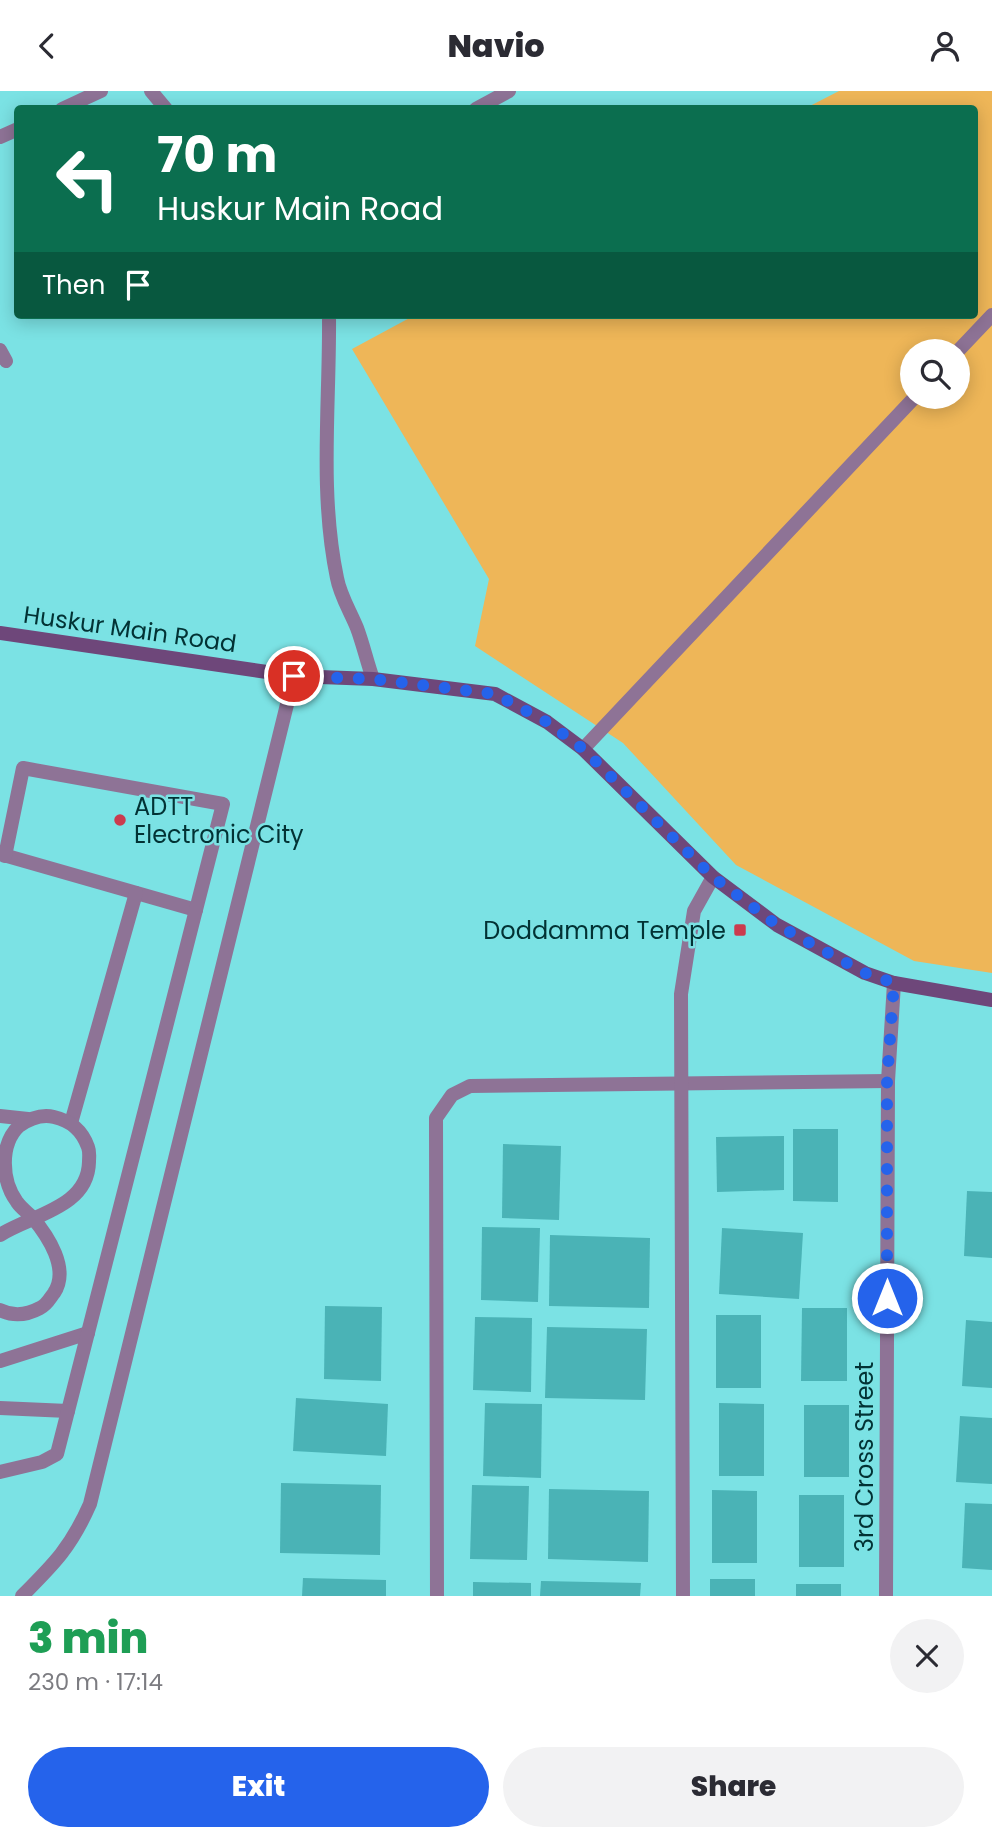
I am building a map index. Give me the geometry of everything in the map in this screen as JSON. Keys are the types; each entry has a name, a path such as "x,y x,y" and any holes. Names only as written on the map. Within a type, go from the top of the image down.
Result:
{"main road":[{"name":"Huskur Main Road","path":"0,633 294,676 373,679 495,694 547,722 583,749 713,877 777,925 865,973 894,983 992,1000"}],"street":[{"path":"71,105 101,91"},
{"path":"151,91 163,105"},
{"path":"483,105 509,91"},
{"path":"969,339 992,315"},
{"path":"329,319 330,383 326,455 328,508 337,580 358,630 373,679"},
{"path":"583,749 904,409"},
{"path":"22,1596 62,1555 77,1533 90,1504 294,676"},
{"path":"0,1472 42,1462 57,1454 88,1333 196,910 223,804 23,768 3,855 196,910"},
{"path":"683,1596 681,994 694,911 713,877"},
{"path":"71,1123 136,893"},
{"name":"3rd Cross Street","path":"886,1596 887,1081 894,983"},
{"path":"437,1596 436,1118 452,1095 470,1086 887,1081"},
{"path":"0,1116 28,1119 51,1116 71,1123 82,1134 89,1150 89,1172 80,1189 64,1205 0,1235"},
{"path":"0,1310 23,1315 44,1307 59,1285 60,1267 33,1218 17,1202 5,1179 2,1155 6,1141 14,1130 28,1119"},
{"path":"0,1361 88,1333"},
{"path":"0,1408 68,1411"}],"shaded area":[{"path":"839,91 992,91 992,973 914,961 736,865 623,743 475,646 489,579 352,349 408,319 978,319 978,105 812,105"}],"building":[{"path":"793,1129 838,1129 838,1202 793,1201"},
{"path":"784,1136 784,1190 717,1192 716,1137"},
{"path":"503,1144 561,1146 559,1220 502,1218"},
{"path":"967,1191 992,1192 992,1258 964,1256"},
{"path":"482,1227 540,1228 538,1302 481,1300"},
{"path":"722,1228 803,1233 799,1299 719,1294"},
{"path":"550,1235 650,1238 649,1308 549,1306"},
{"path":"325,1306 382,1307 381,1381 324,1379"},
{"path":"802,1308 847,1308 847,1381 801,1381"},
{"path":"716,1315 761,1315 761,1388 716,1388"},
{"path":"475,1317 532,1318 531,1392 473,1390"},
{"path":"966,1320 992,1322 992,1388 962,1386"},
{"path":"547,1327 647,1329 645,1400 545,1398"},
{"path":"296,1398 388,1404 386,1456 293,1451"},
{"path":"485,1403 542,1404 541,1478 483,1476"},
{"path":"719,1403 764,1404 764,1476 719,1476"},
{"path":"804,1405 849,1405 849,1477 804,1477"},
{"path":"960,1416 992,1418 992,1484 956,1482"},
{"path":"281,1483 381,1485 380,1555 280,1553"},
{"path":"472,1485 529,1486 527,1560 470,1559"},
{"path":"549,1489 649,1491 648,1562 548,1559"},
{"path":"712,1490 757,1491 757,1563 712,1563"},
{"path":"799,1495 844,1495 844,1567 799,1567"},
{"path":"965,1503 992,1504 992,1570 962,1568"},
{"path":"303,1578 386,1580 386,1596 302,1596"},
{"path":"710,1579 755,1579 755,1596 710,1596"},
{"path":"541,1581 641,1583 640,1596 540,1596"},
{"path":"473,1582 531,1583 531,1596 473,1596"},
{"path":"796,1584 841,1584 841,1596 796,1596"}],"place":[{"name":"ADTT Electronic City","path":"120,820"},
{"name":"Doddamma Temple","path":"740,930"}],"route":[{"path":"294,676 373,679 495,694 547,722 583,749 713,877 777,925 865,973 894,983 887,1081 887,1298"}]}
